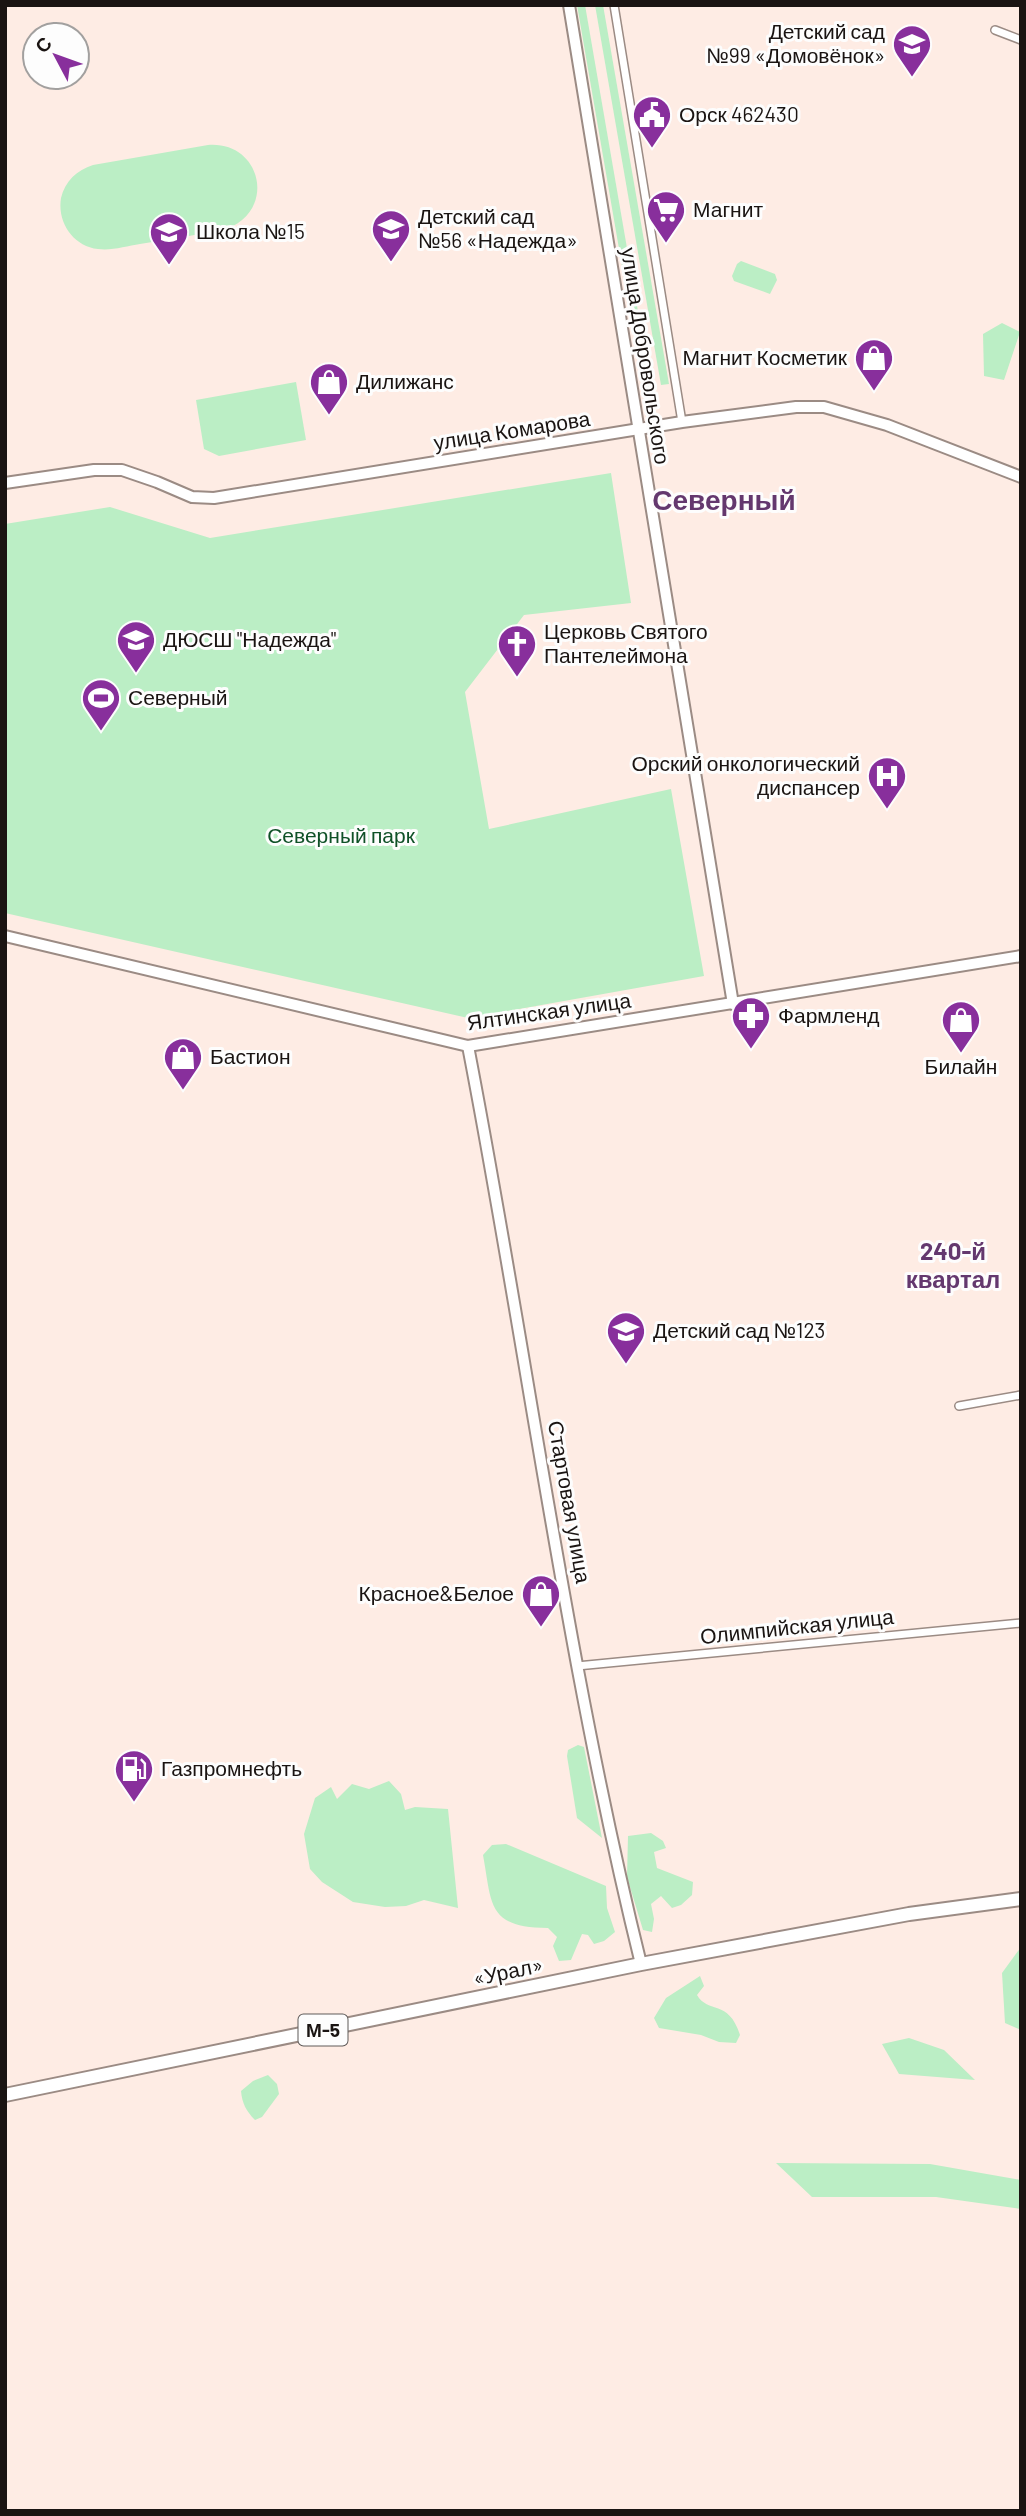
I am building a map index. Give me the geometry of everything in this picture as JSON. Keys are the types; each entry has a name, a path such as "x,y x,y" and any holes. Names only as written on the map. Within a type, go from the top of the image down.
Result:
{"main road":[{"name":"улица Добровольского","path":"569,5 733,1004"},
{"name":"улица Комарова","path":"5,483 94,470 122,470 192,497 214,498 682,422 796,407 824,407 887,425 1021,477"},
{"name":"Ялтинская улица","path":"5,936 468,1046 1021,956"},
{"name":"Стартовая улица","path":"468,1046 597,1775 641,1964"},
{"name":"«Урал»","path":"5,2095 641,1964 909,1914 1021,1899"}],"street":[{"name":"улица Добровольского","path":"614,5 682,422"},
{"path":"995,30 1021,40"},
{"path":"960,1406 1021,1395"},
{"name":"Олимпийская улица","path":"577,1666 1021,1623"}],"green space":[{"path":"577,5 585,5 651,387 643,388"},
{"path":"595,5 603,5 669,384 661,385"},
{"path":"208,145 226,147 241,154 251,165 256,179 257,193 252,208 242,220 226,229 98,249 74,238 64,224 60,207 63,192 69,181 82,170 93,165"},
{"path":"741,261 775,274 777,280 770,294 734,281 732,276"},
{"path":"1002,323 1020,332 1004,380 984,376 983,334"},
{"path":"296,382 306,440 219,456 204,449 196,400"},
{"name":"Северный парк","path":"611,473 631,603 524,615 465,692 489,829 671,789 704,976 468,1018 5,913 5,524 110,507 210,538"},
{"path":"578,1745 584,1747 602,1838 577,1818 567,1756 568,1750"},
{"path":"389,1781 401,1794 405,1810 415,1807 448,1809 458,1908 424,1900 406,1906 385,1907 353,1902 322,1882 310,1869 304,1834 315,1798 331,1787 337,1799 352,1784 369,1789"},
{"path":"651,1833 663,1841 666,1848 654,1852 657,1868 693,1882 692,1895 681,1905 672,1908 661,1896 651,1904 654,1919 652,1932 643,1930 627,1877 628,1836"},
{"path":"506,1844 606,1886 607,1908 615,1932 604,1941 594,1944 588,1935 582,1934 571,1960 559,1961 553,1946 557,1937 548,1928 528,1927 503,1918 491,1900 483,1855 492,1845"},
{"path":"1021,1947 1021,2030 1005,2023 1002,1973"},
{"path":"700,1976 704,1986 697,1995 702,2001 730,2016 740,2035 736,2043 719,2042 701,2035 659,2028 654,2018 666,1998"},
{"path":"909,2038 944,2050 975,2080 899,2074 882,2044"},
{"path":"268,2075 277,2084 279,2094 262,2117 255,2120 245,2107 241,2091 253,2081"},
{"path":"776,2163 930,2164 1021,2180 1021,2209 936,2197 812,2197"}],"place":[{"name":"Детский сад №99 «Домовёнок»","path":"912,78"},
{"name":"Орск 462430","path":"652,149"},
{"name":"Магнит","path":"666,244"},
{"name":"Детский сад №56 «Надежда»","path":"391,263"},
{"name":"Школа №15","path":"169,266"},
{"name":"Магнит Косметик","path":"874,392"},
{"name":"Дилижанс","path":"329,416"},
{"name":"ДЮСШ \"Надежда\"","path":"136,674"},
{"name":"Церковь Святого Пантелеймона","path":"517,678"},
{"name":"Северный","path":"101,732"},
{"name":"Орский онкологический диспансер","path":"887,810"},
{"name":"Фармленд","path":"751,1050"},
{"name":"Билайн","path":"961,1054"},
{"name":"Бастион","path":"183,1091"},
{"name":"Детский сад №123","path":"626,1365"},
{"name":"Красное&Белое","path":"541,1628"},
{"name":"Газпромнефть","path":"134,1803"}],"district":[{"name":"Северный","path":"724,500"},
{"name":"240-й квартал","path":"953,1266"}]}
